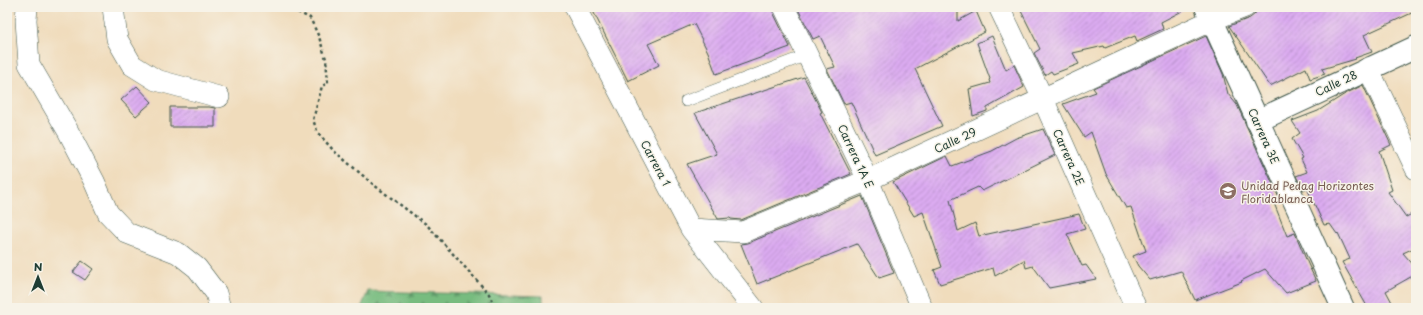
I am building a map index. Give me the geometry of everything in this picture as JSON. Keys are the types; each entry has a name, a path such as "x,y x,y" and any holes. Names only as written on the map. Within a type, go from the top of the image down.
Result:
{"main road":[{"name":"Carrera 3E","path":"1209,14 1343,308"},
{"name":"Calle 28","path":"1257,121 1368,68 1416,47"}],"street":[{"path":"27,7 26,20 29,64 91,174 108,213 127,233 178,253 197,268 216,293 220,308"},
{"path":"113,7 117,39 132,65 156,80 219,97"},
{"name":"Carrera 1","path":"575,7 691,229 753,308"},
{"name":"Carrera 1A E","path":"784,7 868,180 922,308"},
{"name":"Carrera 2E","path":"999,7 1043,99 1136,308"},
{"name":"Calle 29","path":"691,229 743,232 868,180 1043,99 1209,14 1245,7"},
{"path":"1368,68 1416,169"}],"lane":[{"path":"686,101 808,55"}],"path":[{"path":"287,7 310,18 319,37 326,59 328,83 322,86 313,120 318,133 334,151 374,185 427,225 489,294 495,308"}],"green space":[{"path":"368,291 543,296 543,308 361,308"}],"building":[{"path":"591,7 772,7 790,47 716,74 708,52 694,24 648,44 659,65 628,81"},
{"path":"797,7 958,7 958,21 976,11 985,32 915,69 942,126 875,155 851,102 844,104 827,69 835,67 820,36 813,39"},
{"path":"1019,7 1190,7 1161,22 1163,29 1137,41 1135,36 1105,48 1104,46 1073,53 1079,64 1053,74 1051,71 1045,75 1034,53 1040,49"},
{"path":"1257,7 1416,7 1416,11 1364,35 1372,52 1355,58 1356,59 1322,69 1325,74 1310,79 1306,68 1270,86 1229,26 1250,18 1255,14"},
{"path":"992,36 1006,70 1014,65 1024,87 987,108 987,111 973,116 969,89 990,83 990,79 977,43"},
{"path":"1206,36 1223,74 1228,94 1237,105 1280,200 1274,203 1287,236 1295,233 1316,281 1286,293 1265,269 1241,281 1242,282 1195,300 1181,271 1150,280 1138,266 1133,256 1146,251 1131,207 1126,208 1106,174 1091,132 1084,137 1063,104 1096,92 1093,88"},
{"path":"804,77 822,112 820,113 851,174 741,220 730,218 718,219 687,164 717,154 695,113"},
{"path":"1363,85 1391,145 1379,151 1392,190 1388,192 1406,217 1416,212 1416,247 1403,253 1416,268 1416,274 1386,291 1395,308 1368,308 1342,262 1350,259 1338,233 1337,234 1330,224 1324,225 1307,188 1303,190 1296,176 1307,172 1301,159 1303,158 1292,139 1300,133 1292,121 1318,111 1345,94"},
{"path":"137,86 152,102 136,116 121,100"},
{"path":"170,107 215,108 215,127 170,127"},
{"path":"1043,129 1055,155 982,191 978,187 950,200 958,231 975,223 979,236 1079,214 1085,229 1067,234 1082,266 1086,265 1096,279 1049,288 1033,266 1026,268 1024,260 995,276 993,268 940,284 934,270 942,267 923,212 914,216 893,182 947,156 952,166 992,151 1016,138"},
{"path":"862,196 894,273 879,278 857,244 757,284 741,244 748,243"},
{"path":"82,261 93,269 85,280 73,272"}],"place":[{"name":"Unidad Pedag Horizontes Floridablanca","path":"1228,191"}]}
